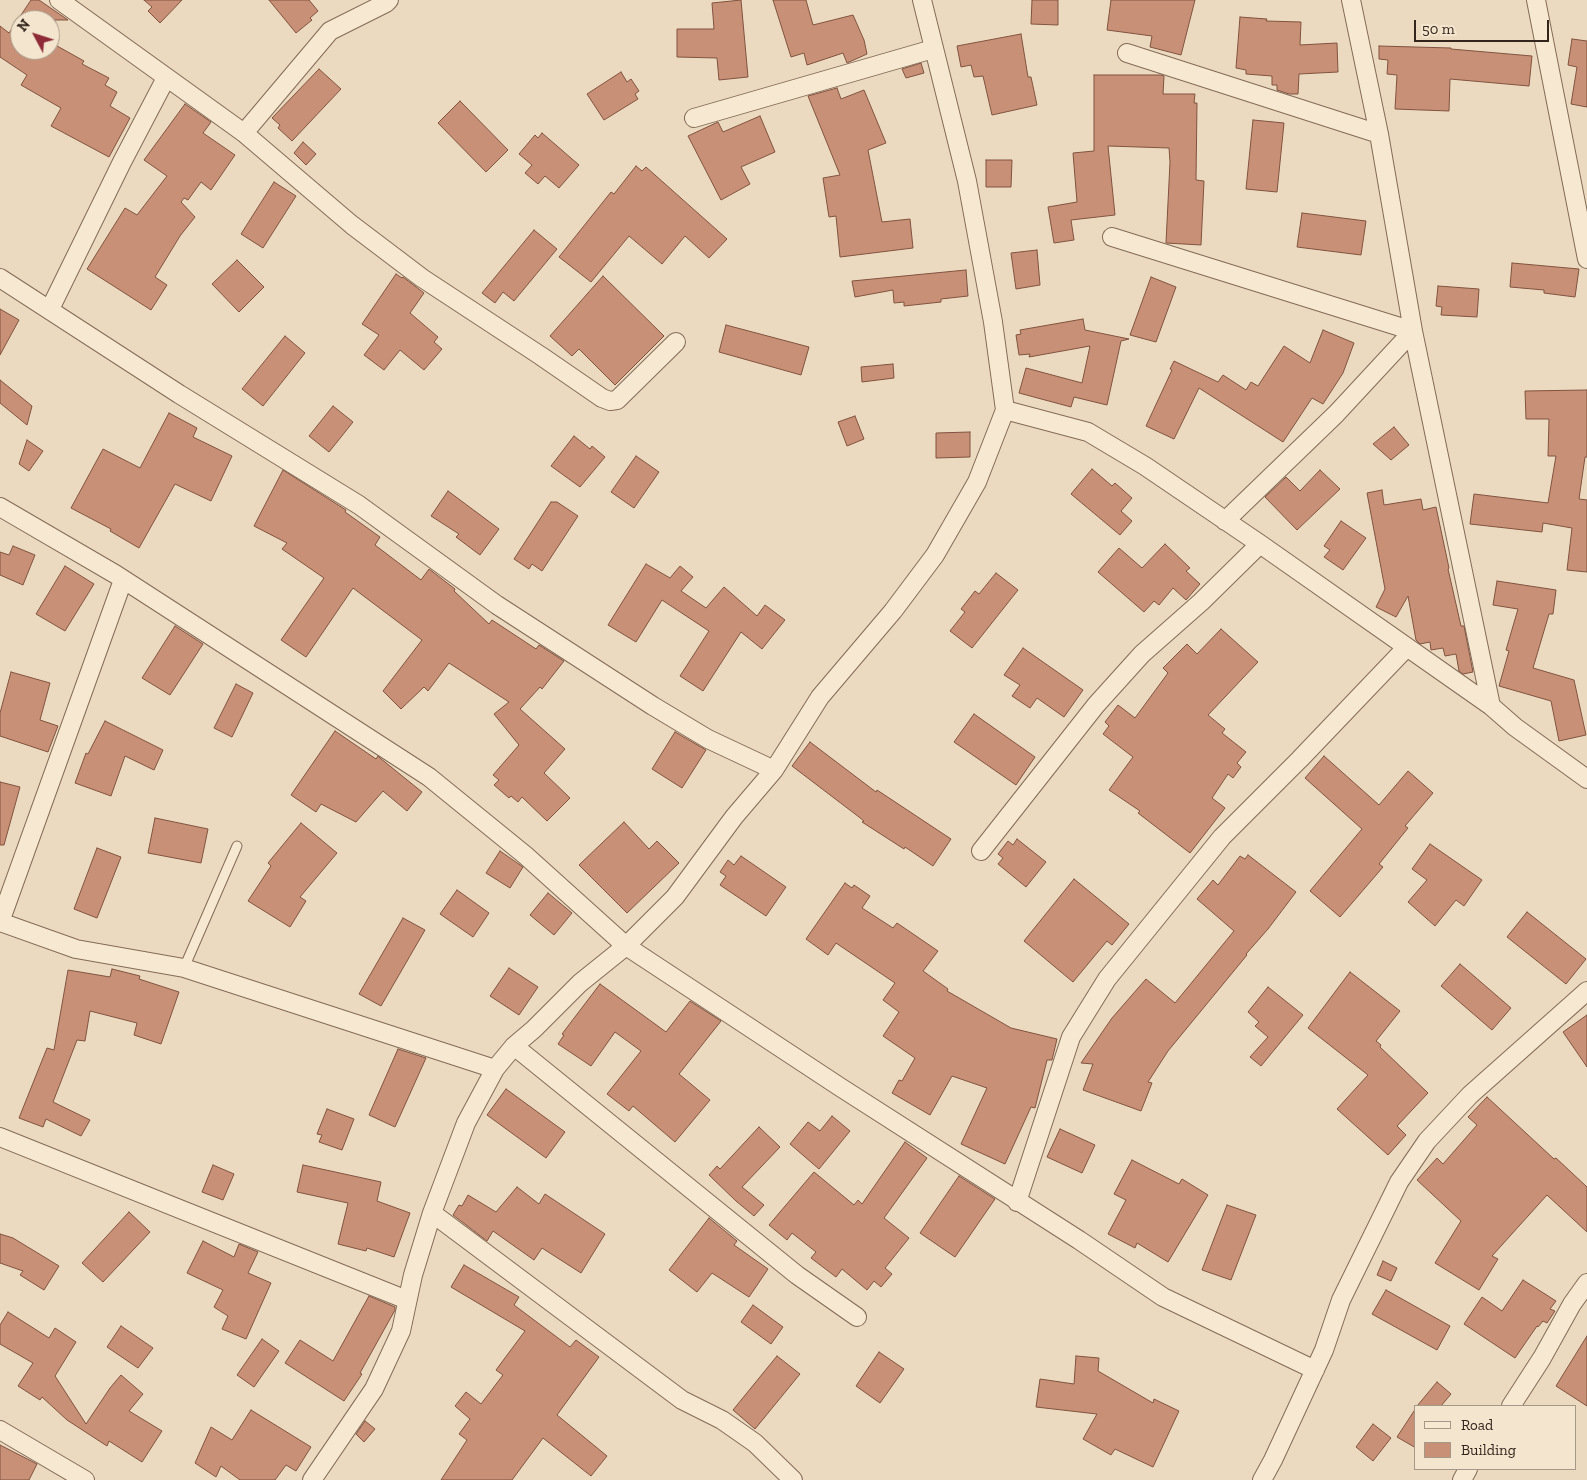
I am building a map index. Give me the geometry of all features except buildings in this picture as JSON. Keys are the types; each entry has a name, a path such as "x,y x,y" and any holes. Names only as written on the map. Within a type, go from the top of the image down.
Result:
{"street":[{"path":"58,0 244,133 352,224 422,278 602,398 610,402 617,400 676,342"},
{"path":"244,133 330,31 386,4 389,0"},
{"path":"312,1480 374,1390 401,1331 413,1275 432,1213 466,1123 494,1069 514,1046 534,1029 580,983 626,946 675,898 734,817 774,770 820,697 893,611 935,555 977,482 1005,410 993,322 967,181 922,0"},
{"path":"1352,0 1379,134 1413,331 1491,706"},
{"path":"1536,0 1587,259"},
{"path":"694,118 933,49"},
{"path":"1127,53 1379,134"},
{"path":"50,309 122,162 166,78"},
{"path":"1112,237 1413,331"},
{"path":"0,278 179,394 359,505 497,605 653,706 708,738 774,770"},
{"path":"1225,521 1336,414 1413,331"},
{"path":"1005,410 1088,432 1145,466 1491,706 1516,727 1587,779"},
{"path":"0,507 123,580 429,777 525,855 626,946 1017,1202 1079,1240 1163,1297 1315,1370"},
{"path":"981,850 1096,705 1142,654 1201,602 1260,544"},
{"path":"123,580 0,922 76,949 184,968 494,1069"},
{"path":"1017,1202 1071,1036 1107,979 1222,837 1407,647"},
{"path":"1262,1480 1274,1460 1324,1350 1341,1300 1399,1182 1427,1141 1470,1095 1587,991"},
{"path":"514,1046 797,1275 857,1317"},
{"path":"0,1137 408,1300"},
{"path":"432,1213 682,1400 722,1420 755,1443 793,1480"},
{"path":"1512,1405 1542,1358 1572,1304 1587,1283"},
{"path":"0,1430 85,1480"}],"lane":[{"path":"184,968 237,846"}]}
